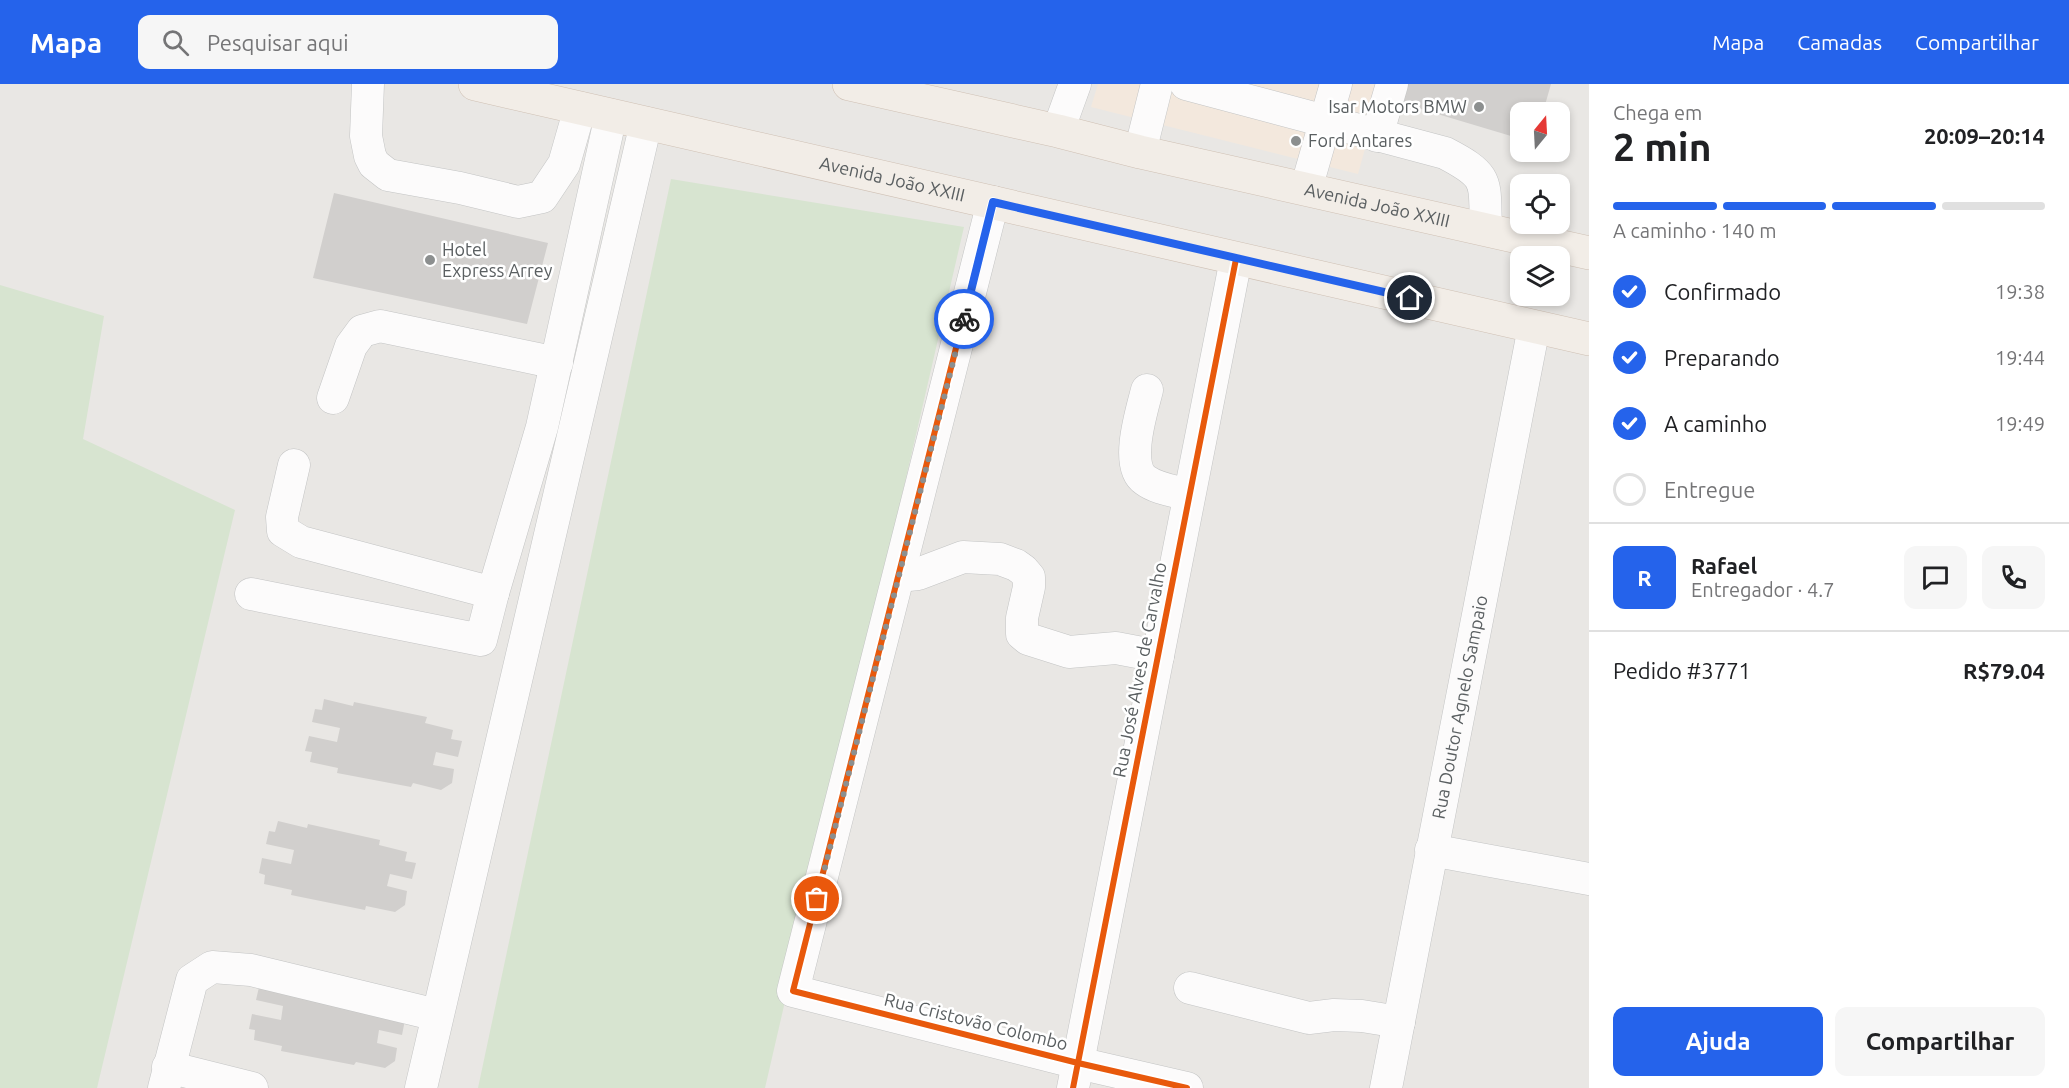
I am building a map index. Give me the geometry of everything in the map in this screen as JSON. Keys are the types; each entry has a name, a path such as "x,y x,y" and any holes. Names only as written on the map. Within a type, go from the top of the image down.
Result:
{"main road":[{"name":"Avenida João XXIII","path":"476,84 1589,339"},
{"name":"Avenida João XXIII","path":"849,84 1058,131 1140,153 1589,253"},
{"path":"1534,327 1589,321"}],"street":[{"path":"368,84 366,136 370,156 374,164 388,176 459,188 518,202 542,197 596,112"},
{"path":"1058,131 1075,84"},
{"path":"1140,153 1157,84"},
{"path":"1186,84 1445,153 1478,173 1485,191 1486,230"},
{"path":"1306,189 1336,84"},
{"path":"1377,136 1392,84"},
{"path":"251,594 481,640 542,427 557,363 596,112"},
{"path":"421,1088 646,123"},
{"path":"993,202 899,576 918,574 963,557 1000,560 1016,565 1029,577 1022,624 1022,634 1028,639 1069,652 1116,648 1158,656"},
{"name":"Rua José Alves de Carvalho","path":"1075,1075 1236,259"},
{"path":"333,398 351,346 362,331 380,326 557,363"},
{"name":"Rua Doutor Agnelo Sampaio","path":"1386,1088 1534,327"},
{"path":"1147,390 1135,443 1136,469 1142,479 1152,484 1190,495"},
{"path":"294,465 282,517 283,531 301,542 493,593"},
{"name":"Rua Cristovão Colombo","path":"899,576 793,991 1075,1075 1187,1088"},
{"path":"1431,850 1589,879"},
{"path":"252,1088 166,1078 192,980 212,967 251,970 437,1015"},
{"path":"1190,988 1309,1018 1334,1015 1399,1022"}],"shaded area":[{"name":"Ford Antares","path":"1098,84 1383,84 1358,174 1091,107"}],"green space":[{"path":"671,179 964,227 765,1088 478,1088"},
{"path":"0,285 104,316 83,439 235,510 97,1088 0,1088"}],"building":[{"name":"Isar Motors BMW","path":"1399,84 1551,84 1546,102 1510,102 1510,136 1394,101"},
{"name":"Hotel Express Arrey","path":"334,193 548,243 527,324 313,278"},
{"path":"324,699 353,706 354,702 427,717 425,723 453,730 451,739 462,741 458,757 436,752 433,765 454,769 452,783 441,790 413,783 411,787 337,773 338,768 310,762 312,752 305,751 309,736 337,742 340,728 312,722 315,709 322,710"},
{"path":"278,821 307,828 308,824 380,840 379,845 407,852 405,861 416,863 412,879 390,874 387,886 407,891 405,905 395,912 366,906 365,910 291,895 292,890 264,884 265,875 259,873 262,858 291,864 294,850 266,844 269,831 275,832"},
{"path":"259,987 405,1020 402,1035 379,1030 377,1043 397,1048 395,1061 385,1068 356,1062 354,1065 281,1051 282,1046 254,1040 255,1030 249,1029 252,1014 281,1020 283,1006 256,1000"}],"cycle path":[{"path":"993,202 793,991 1187,1088"},
{"path":"1073,1088 1236,259"}],"way so far":[{"path":"817,899 964,319"}],"place":[{"name":"Isar Motors BMW","path":"1479,107"},
{"name":"Ford Antares","path":"1296,141"},
{"name":"Hotel Express Arrey","path":"430,260"}],"route":[{"path":"964,319 993,202 1410,298"}]}
